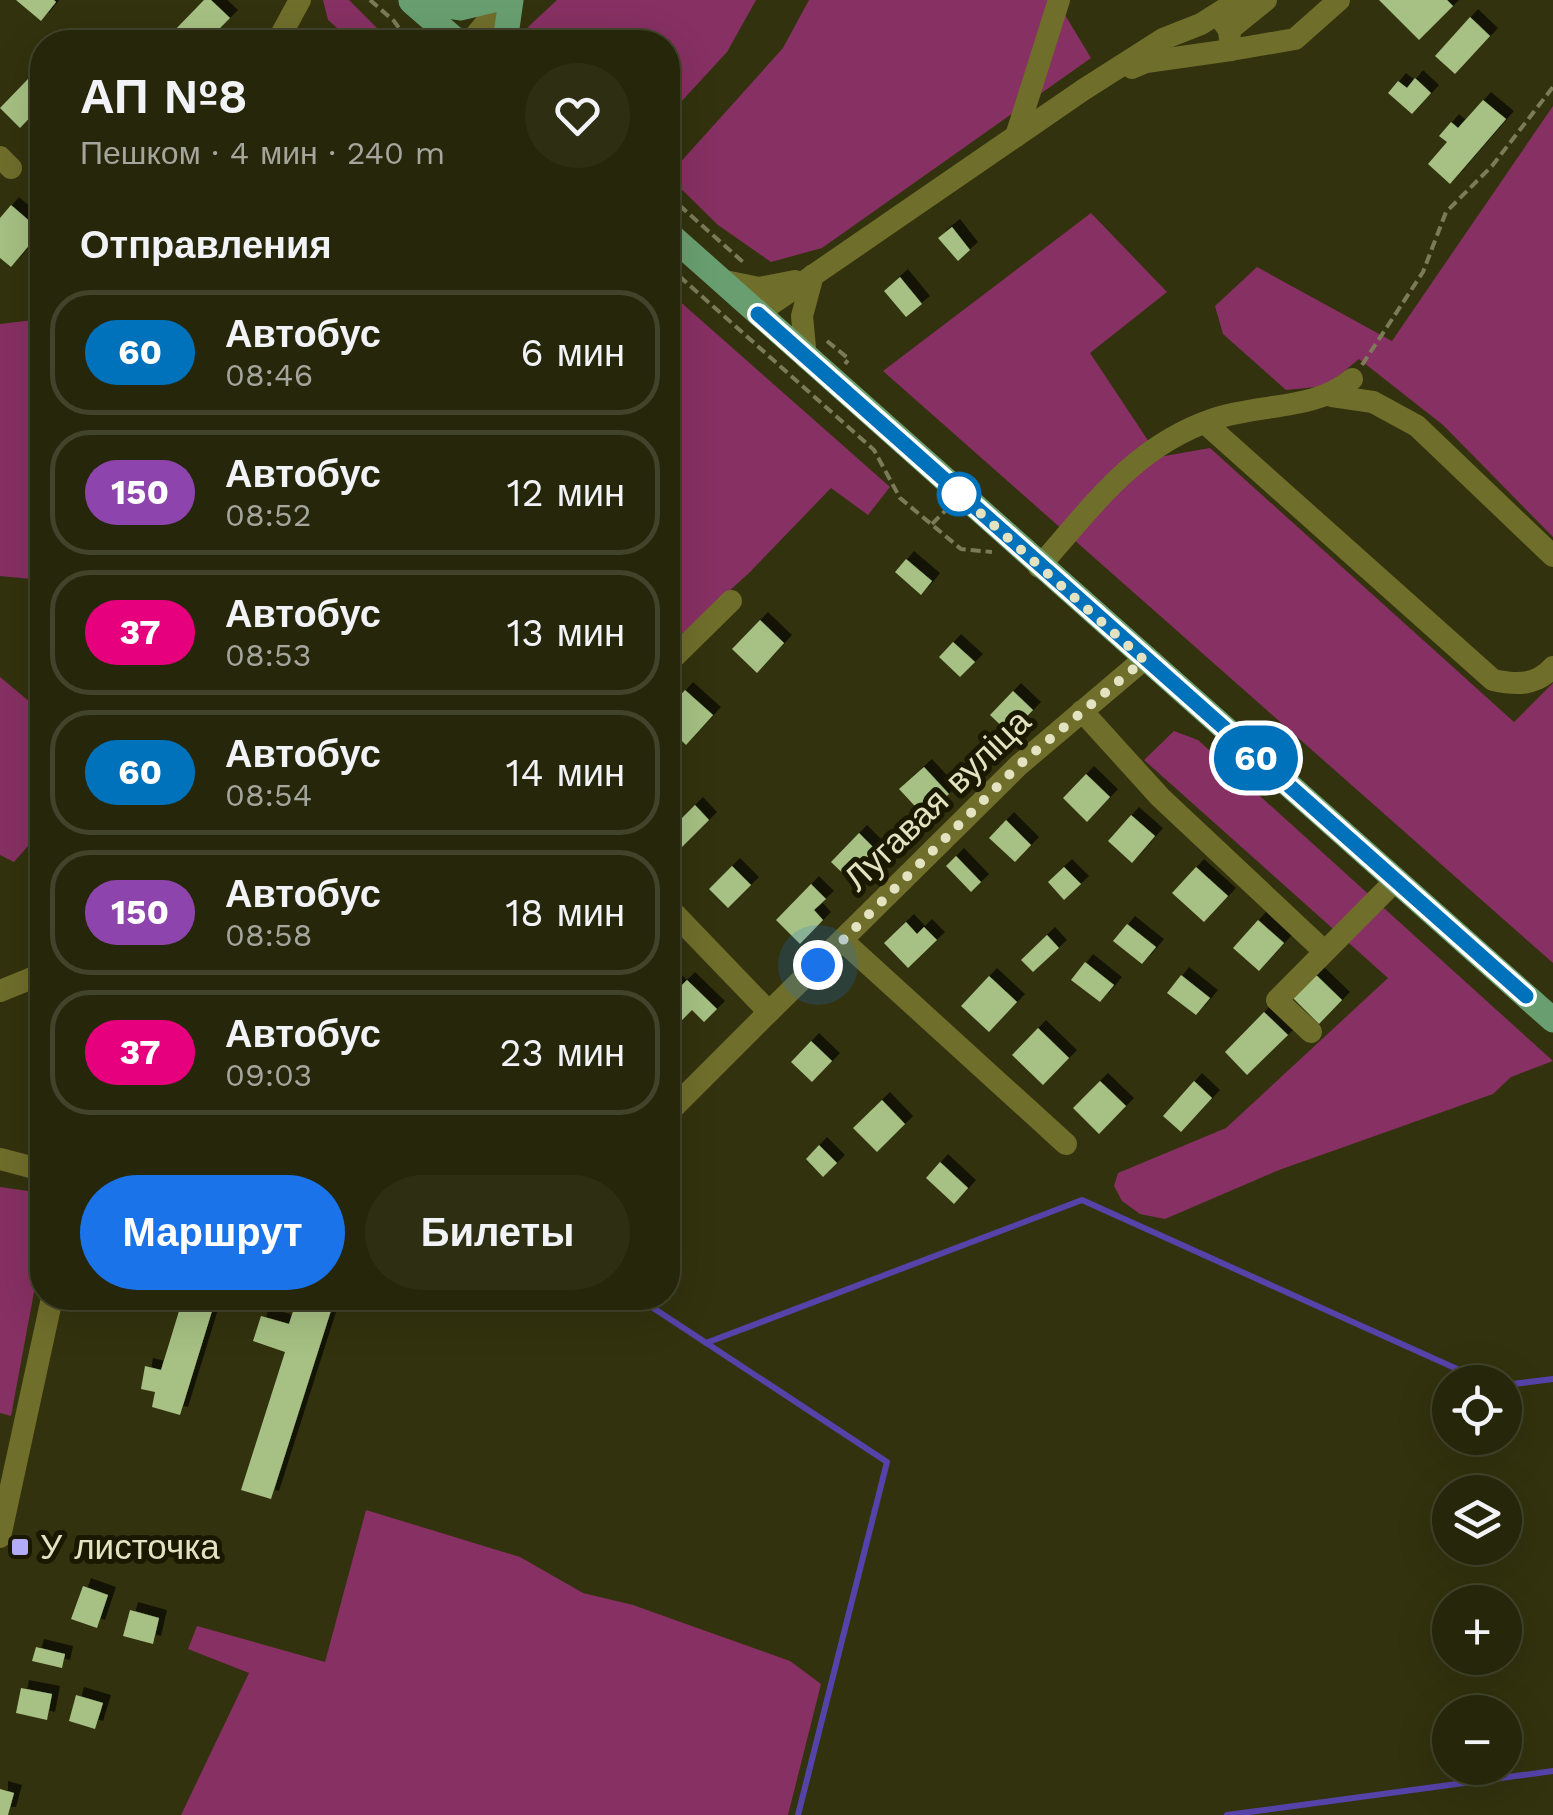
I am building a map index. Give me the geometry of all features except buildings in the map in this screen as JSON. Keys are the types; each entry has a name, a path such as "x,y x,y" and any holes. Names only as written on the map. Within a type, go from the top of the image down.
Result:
{"main road":[{"path":"410,1 460,8 493,0"},
{"path":"506,30 508,0"},
{"path":"410,1 426,30"},
{"path":"410,1 444,30"},
{"path":"680,243 1039,567 1553,1020"}],"street":[{"path":"283,30 300,0"},
{"path":"481,30 508,0"},
{"path":"1016,136 1059,0"},
{"path":"1226,31 1239,0"},
{"path":"1083,90 1226,31 1266,0"},
{"path":"758,314 1163,38 1226,31 1295,39 1339,0"},
{"path":"720,280 759,288 813,276"},
{"path":"806,358 802,316 813,276"},
{"path":"1332,396 1352,379"},
{"path":"1039,567 1132,462 1205,422 1332,396 1373,402 1417,426 1553,556"},
{"path":"1205,422 1493,680 1517,686 1544,677 1553,667"},
{"path":"680,651 730,602"},
{"name":"Лугавая вуліца","path":"680,1101 1019,765 1144,660"},
{"name":"Лугавая вуліца","path":"1082,711 1160,797 1324,951"},
{"path":"1311,1032 1276,1000 1395,881"},
{"path":"680,919 769,1012"},
{"name":"Лугавая вуліца","path":"843,941 1066,1144"},
{"path":"0,991 30,979"},
{"path":"0,1159 30,1167"},
{"path":"0,1537 49,1310"}],"path":[{"path":"370,0 400,30"},
{"path":"1352,379 1423,272 1446,212 1492,166 1553,86"},
{"path":"680,277 874,450 900,498 961,548"}],"shaded area":[{"path":"323,0 349,0 379,30 339,30 328,20"},
{"path":"557,0 756,0 727,52 680,103 680,30 528,27"},
{"path":"809,0 1056,0 1091,58 822,248 771,262 718,225 680,188 680,163 783,48"},
{"path":"1553,106 1553,537 1443,425 1359,359 1326,386 1286,390 1223,334 1215,306 1257,267 1392,341"},
{"path":"1091,213 1167,292 1090,353 1159,457 1210,448 1514,722 1553,683 1553,963 883,371"},
{"path":"680,302 890,487 868,515 831,488 750,572 680,636"},
{"path":"30,320 30,579 0,576 0,324"},
{"path":"0,677 30,702 30,844 14,862 0,855"},
{"path":"1174,731 1198,740 1553,1061 1511,1077 1493,1094 1279,1170 1165,1219 1140,1214 1122,1201 1114,1186 1118,1173 1226,1128 1388,978 1144,760"},
{"path":"0,1187 30,1191 31,1310 11,1416 0,1413"},
{"path":"366,1510 520,1557 583,1593 633,1605 790,1661 821,1684 788,1815 181,1815 249,1673 188,1649 197,1626 325,1662"}],"waterway":[{"path":"706,1343 1082,1200 1448,1365"},
{"path":"656,1310 887,1462 798,1815"},
{"path":"1522,1383 1553,1379"},
{"path":"1227,1815 1553,1771"}],"bus line":[{"name":"60","path":"758,314 1526,996"}],"place":[{"name":"У листочка","path":"20,1547"}],"route":[{"path":"818,965 1019,765 1144,660 959,494"}]}
